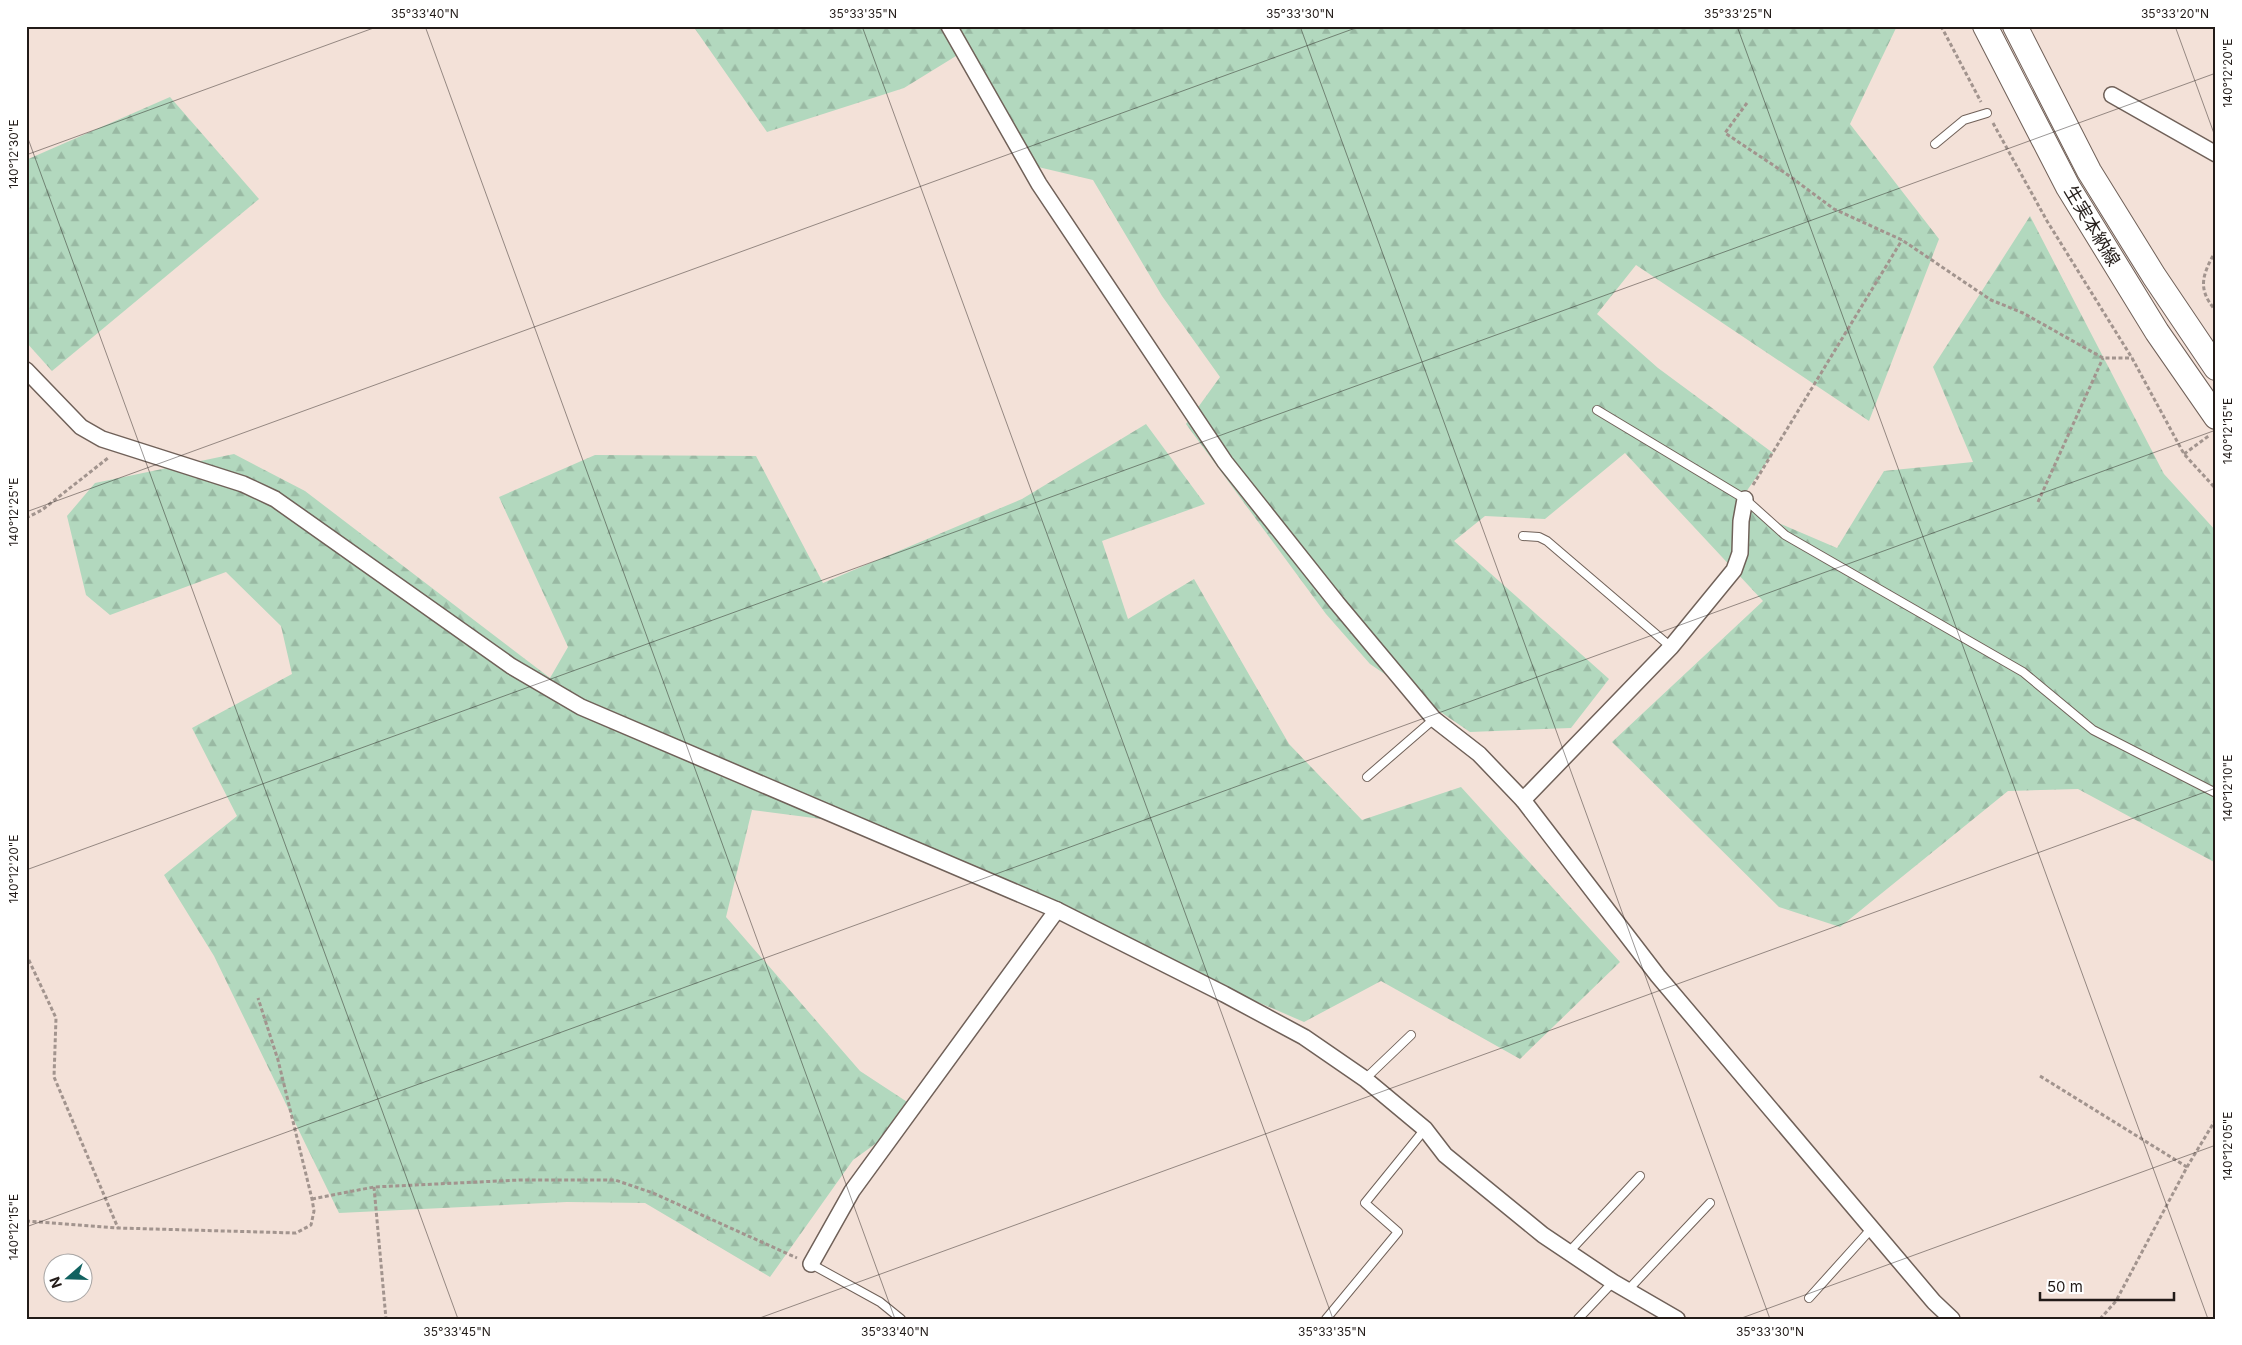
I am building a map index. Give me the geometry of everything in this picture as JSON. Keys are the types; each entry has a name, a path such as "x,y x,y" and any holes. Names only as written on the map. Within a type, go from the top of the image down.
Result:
{"main road":[{"name":"生実本納線","path":"1985,26 2068,187 2157,332 2216,417"},
{"name":"生実本納線","path":"2015,26 2089,171 2154,276 2216,368"}],"street":[{"path":"950,26 1039,184 1225,462 1434,719 1479,754 1523,800 1658,976 1934,1302 1952,1319"},
{"path":"2112,95 2216,154"},
{"path":"26,370 81,427 102,439 243,484 276,499 504,660 582,707 1057,910 1296,1032 1365,1079 1425,1129 1446,1155 1543,1235 1627,1291 1677,1319"},
{"path":"1523,800 1671,647 1734,570 1740,553 1741,521 1745,499"},
{"path":"811,1264 852,1192 1057,910"}],"lane":[{"path":"1935,144 1964,120 1987,113"},
{"path":"1597,410 1745,499 1785,535 2023,672 2093,730 2216,793"},
{"path":"1524,536 1539,537 1547,541 1671,647"},
{"path":"1367,777 1434,719"},
{"path":"1365,1079 1411,1035"},
{"path":"1326,1319 1398,1232 1365,1203 1425,1129"},
{"path":"1568,1253 1640,1176"},
{"path":"1627,1291 1710,1203"},
{"path":"1809,1298 1872,1228"},
{"path":"811,1264 880,1302 902,1319"},
{"path":"1578,1319 1613,1282"}],"path":[{"path":"1941,26 2047,221 2132,358 2184,454 2216,489"},
{"path":"1747,103 1726,134 1788,175 1834,209 1902,240 1991,300 2023,313 2103,358 2132,358"},
{"path":"1745,499 1902,240"},
{"path":"2216,250 2202,278 2206,300 2216,311"},
{"path":"2038,502 2103,358"},
{"path":"2184,454 2216,432"},
{"path":"26,518 42,510 124,445"},
{"path":"26,954 56,1018 54,1078 118,1228"},
{"path":"26,1221 118,1228 296,1233 311,1225 314,1211 312,1199 278,1060 258,998"},
{"path":"2040,1076 2187,1167"},
{"path":"2100,1319 2116,1301 2187,1167 2216,1120"},
{"path":"312,1199 374,1187 519,1180 615,1180 654,1193 811,1264"},
{"path":"374,1187 386,1319"}],"green space":[{"path":"693,26 1897,26 1850,124 1939,239 1869,421 1636,265 1597,314 1658,368 1773,453 1737,505 1837,548 1884,471 1973,462 1933,367 2030,216 2164,474 2216,531 2216,863 2078,789 2008,791 1840,927 1779,907 1612,742 1763,601 1625,453 1545,519 1485,516 1454,541 1609,679 1571,728 1470,732 1370,664 1326,614 1186,424 1220,377 1162,296 1093,180 1017,162 969,48 904,88 767,132"},
{"path":"170,97 259,199 52,371 26,342 26,160"},
{"path":"1146,424 1205,504 1102,541 1128,619 1194,579 1289,744 1362,820 1461,787 1620,962 1520,1059 1381,981 1304,1022 1109,938 883,827 752,810 726,917 860,1071 921,1111 853,1160 770,1277 645,1203 567,1202 339,1213 214,956 164,875 237,816 192,728 292,674 281,626 226,572 110,615 86,595 67,516 95,483 234,454 305,491 550,678 568,647 499,497 595,455 756,456 823,583 1022,499"}]}
